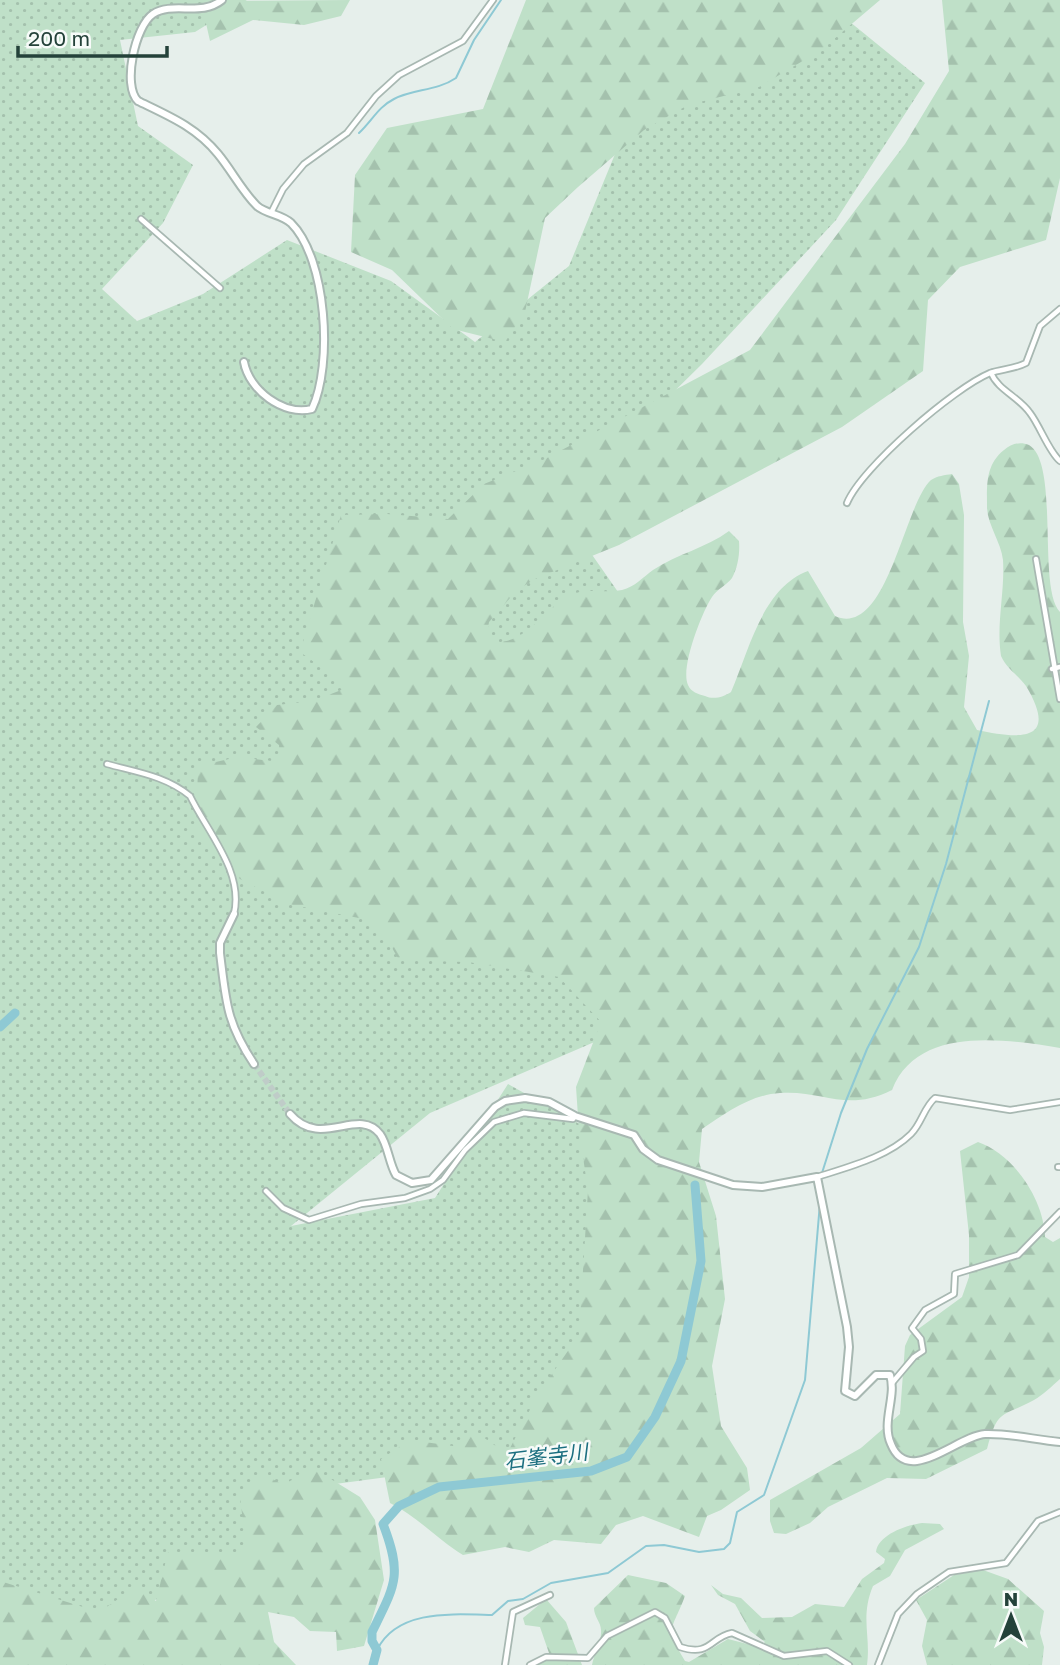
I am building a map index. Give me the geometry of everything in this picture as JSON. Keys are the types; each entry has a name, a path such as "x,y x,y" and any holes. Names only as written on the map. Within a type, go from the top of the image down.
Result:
{"street":[{"path":"222,0 198,10 164,10 146,20 138,36 132,65 133,96 196,131 217,153 257,206 290,223 299,234 320,289 323,308 321,366 312,409 290,409 264,394 246,376 244,362"},
{"path":"271,213 283,189 304,164 347,133 376,96 399,75 463,41 494,0"},
{"path":"141,219 220,288"},
{"path":"847,503 920,420 965,387 990,373 1026,363 1040,327 1060,309"},
{"path":"990,373 995,382 1029,411 1060,461"},
{"path":"1036,559 1041,576 1052,669 1060,699"},
{"path":"1052,669 1060,667"},
{"path":"107,764 158,777 179,787 190,796 233,877 238,898 234,914 220,943 219,953 230,1021 235,1036 254,1064"},
{"path":"290,1114 298,1124 315,1130 329,1130 362,1122 370,1125 383,1138 396,1175 411,1183 430,1180 483,1118 505,1101 538,1098 575,1116 628,1132 658,1160 733,1185 762,1187 817,1177 866,1161 903,1140 922,1120 935,1098 1010,1110 1060,1102"},
{"path":"266,1191 284,1208 309,1220 360,1205 405,1198 430,1189 443,1180 473,1141 495,1122 524,1113 573,1119 575,1116"},
{"path":"817,1177 847,1328 849,1347 845,1391 850,1396 859,1394 881,1373 890,1375 892,1383"},
{"path":"1060,1212 1018,1255 955,1274 954,1294 925,1310 912,1328 921,1339 923,1351 914,1357 892,1383 888,1399 888,1436 894,1450 908,1461 921,1461 983,1434 1060,1442"},
{"path":"878,1665 898,1614 905,1604 949,1572 1006,1563 1033,1526 1060,1512"},
{"path":"505,1665 513,1612 550,1595"},
{"path":"530,1665 546,1657 588,1658 607,1636 655,1612 665,1618 680,1647 684,1649 707,1649 725,1634 732,1633 784,1656 827,1651 849,1665"}],"green space":[{"path":"0,0 247,0 195,32 120,40 138,126 193,165 163,223 102,289 137,321 203,294 287,240 391,281 475,342 569,266 629,120 823,0 925,83 836,220 702,364 558,506 639,622 613,1034 430,1113 291,1226 435,1198 508,1084 605,1138 587,1357 507,1461 268,1493 262,1563 80,1626 0,1598"},
{"path":"350,0 341,16 304,25 253,20 210,41 201,1"},
{"path":"526,0 880,0 821,50 759,87 688,105 644,130 578,187 545,218 525,312 505,342 453,329 392,270 351,252 355,175 387,128 483,109"},
{"path":"942,0 1060,0 1060,178 1046,240 960,267 928,300 923,371 842,427 619,545 535,579 516,591 489,622 487,633 495,642 516,638 572,594 627,589 662,564 729,531 739,541 736,569 732,578 712,597 703,615 689,654 686,677 689,687 695,692 711,698 722,697 731,692 751,640 768,606 792,579 808,571 835,616 853,618 868,608 892,566 921,494 931,480 952,474 959,484 964,515 963,622 969,656 964,707 977,730 1007,735 1030,733 1037,727 1039,718 1035,705 1026,686 1001,656 999,632 1003,560 988,515 987,500 988,476 993,462 1013,445 1029,445 1038,456 1044,475 1050,579 1053,599 1060,612 1060,1048 989,1040 942,1046 921,1055 904,1069 892,1090 876,1097 848,1100 796,1093 769,1094 739,1106 702,1129 699,1162 716,1216 725,1299 712,1366 721,1426 747,1468 750,1490 721,1510 707,1516 699,1537 643,1516 616,1525 601,1544 554,1540 529,1552 505,1547 463,1555 390,1503 381,1459 410,1440 453,1446 476,1432 507,1454 538,1394 579,1335 588,1190 579,1131 576,1087 601,1022 559,977 468,962 399,960 387,939 369,920 288,904 240,879 196,835 198,766 238,757 280,762 279,745 256,727 277,705 313,701 349,687 300,652 341,515 387,514 448,519 484,484 543,460 750,350 905,144 949,71"},
{"path":"978,1142 991,1148 1014,1167 1033,1193 1045,1237 1053,1242 1060,1238 1060,1379 1037,1398 1002,1416 994,1427 987,1449 926,1479 887,1478 828,1507 810,1523 786,1534 774,1533 770,1521 770,1500 861,1448 900,1414 905,1346 910,1335 962,1297 969,1277 969,1235 960,1151"},
{"path":"313,1468 360,1497 375,1520 384,1580 364,1646 337,1651 336,1632 310,1631 294,1617 268,1612 274,1642 296,1665 0,1665 0,1581 99,1612 136,1587 156,1601 168,1552 247,1555 240,1497 262,1473 283,1485"},
{"path":"922,1523 940,1524 944,1529 905,1550 890,1576 873,1586 866,1617 867,1665 592,1665 601,1634 594,1608 628,1575 666,1583 685,1596 672,1634 685,1661 689,1662 728,1639 759,1647 765,1642 750,1631 735,1604 718,1595 711,1585 723,1594 741,1598 762,1618 792,1617 815,1604 844,1607 862,1579 884,1563 885,1559 876,1552 882,1541 901,1529"},
{"path":"983,1570 1008,1579 1044,1611 1040,1633 1044,1647 1042,1665 927,1665 922,1646 927,1620 916,1600 954,1575"},
{"path":"546,1599 566,1622 582,1665 539,1665 549,1653 540,1627 525,1625 523,1618"}],"waterway":[{"path":"359,133 388,102 456,78 474,40 501,0"},
{"path":"822,1173 841,1113 867,1049 919,947 946,864 989,701"},
{"path":"0,1027 15,1013"},
{"name":"石峯寺川","path":"373,1665 377,1650 372,1641 372,1632 394,1580 393,1556 383,1524 399,1506 439,1487 591,1471 627,1457 655,1417 681,1361 701,1261 695,1185"},
{"path":"377,1650 386,1637 398,1627 412,1621 444,1615 492,1615 508,1601 523,1599 551,1583 608,1573 646,1546 664,1545 699,1552 724,1549 730,1543 737,1512 764,1495 805,1380 820,1203"}],"tunnel":[{"path":"254,1064 290,1114"}]}
